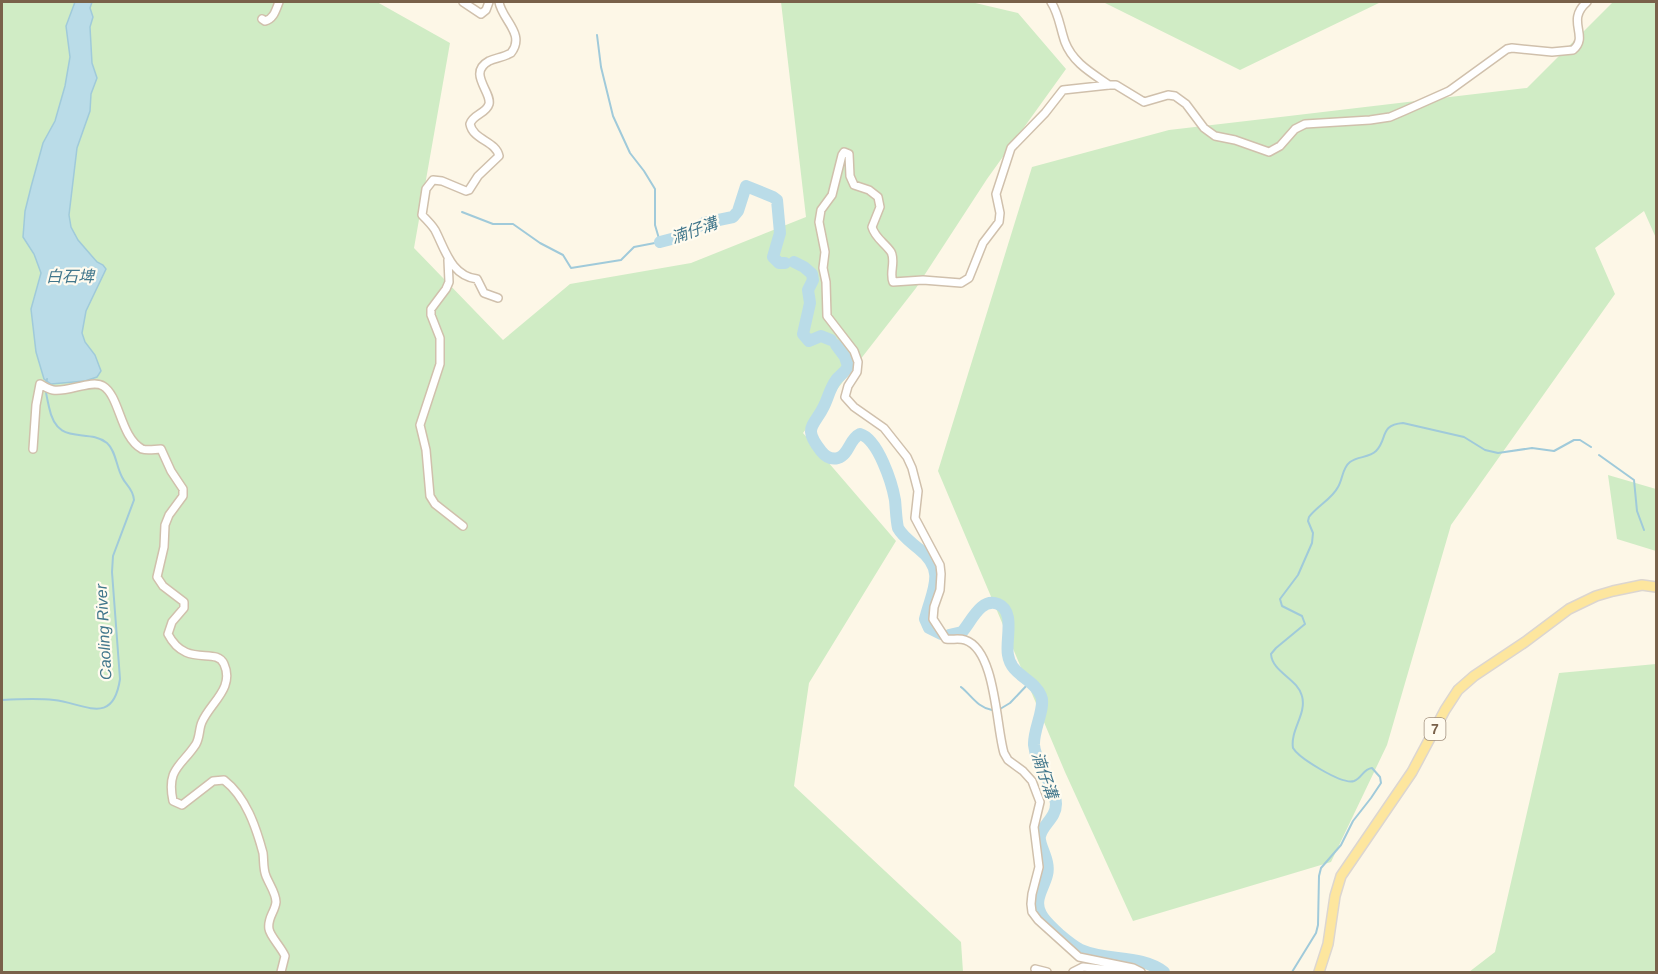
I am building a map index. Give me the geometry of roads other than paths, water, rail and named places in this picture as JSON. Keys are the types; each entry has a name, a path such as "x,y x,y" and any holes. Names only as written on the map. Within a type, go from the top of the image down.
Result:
{"main road":[{"name":"7","path":"1319,972 1328,944 1335,896 1341,876 1412,772 1458,690 1474,676 1569,609 1596,596 1613,591 1642,585 1656,586"}],"street":[{"path":"262,19 269,20 274,15 279,2"},
{"path":"462,2 481,14 486,10 489,2"},
{"path":"463,526 435,504 427,484 426,450 420,424 440,364 440,338 431,309 449,282 448,260 434,229 422,215 426,189 433,180 462,191 469,190 478,176 499,156 497,150 476,134 470,124 471,120 483,112 489,104 489,99 480,81 482,68 489,61 511,53 516,42 513,26 501,10 499,2"},
{"path":"1051,2 1072,56 1109,84"},
{"path":"1141,972 1133,968 1079,957 1044,927 1032,912 1032,894 1039,867 1034,835 1040,802 1038,793 1023,771 1008,760 1004,753 994,695 980,653 966,640 946,639 933,619 940,590 940,565 916,524 915,508 918,491 907,457 884,428 854,407 845,397 848,386 857,372 858,362 854,351 827,316 825,252 819,222 821,210 832,195 842,154 847,152 852,182 878,197 880,207 872,227 873,232 892,257 893,282 923,279 954,283 965,281 972,273 983,243 999,222 997,189 1010,152 1016,142 1045,113 1063,90 1109,84 1116,85 1144,102 1163,96 1175,96 1186,104 1204,128 1215,136 1235,140 1269,152 1280,146 1295,129 1305,124 1370,120 1390,117 1404,111 1449,91 1508,49 1552,52 1572,50 1579,43 1580,35 1576,20 1578,12 1587,2"},
{"path":"448,260 462,273 477,279 483,293 498,298"},
{"path":"33,449 40,384 53,390 103,385 113,397 118,414 131,436 141,448 161,449 171,471 183,489 183,496 169,515 165,525 164,548 157,577 163,586 184,602 184,608 172,622 168,634 174,645 181,650 196,656 216,656 221,659 226,667 227,680 221,696 202,721 197,743 175,769 172,782 173,801 182,805 213,781 224,780 238,792 256,831 263,856 264,870 276,903 268,926 270,935 276,940 285,956 281,972"},
{"path":"1073,972 1083,967 1128,972"},
{"path":"1035,969 1047,972"}],"water":[{"name":"白石埤","path":"75,2 92,2 90,8 93,17 90,27 92,63 97,78 91,94 90,111 77,148 69,215 71,227 78,240 106,269 86,311 82,333 101,371 97,377 85,381 51,384 44,379 36,352 31,309 41,273 34,254 23,237 25,211 43,143 55,121 65,86 70,57 66,26"}],"waterway":[{"name":"湳仔溝","path":"462,212 493,224 513,224 540,243 563,255 571,268 621,260 634,247 660,242 655,225 655,189 630,153 613,116 601,67 597,35"},
{"name":"湳仔溝","path":"660,242 683,236 704,223 733,217 738,211 746,186 777,200 780,233 773,257 779,263 785,263"},
{"name":"湳仔溝","path":"794,262 812,274 813,280 808,290 810,303 803,334 809,341 821,336 831,340"},
{"name":"湳仔溝","path":"836,345 845,357 848,366 832,386 812,427 812,437 823,453 833,458 842,456 853,439 860,434 873,444 891,483 898,528 928,557 933,565 934,590 925,619 929,628 941,634"},
{"name":"Caoling River","path":"2,700 48,699 96,709 104,708 111,703 116,694 120,679 112,572 113,556 134,500 107,443 91,436 66,432 59,428 53,420 46,390 47,379"},
{"path":"1292,972 1316,933 1321,868 1341,845 1353,821 1381,783 1380,777 1372,768 1354,781 1340,779 1312,764 1293,748 1294,735 1302,709 1302,696 1296,685 1276,666 1271,654 1305,624 1302,616 1282,606 1280,599 1298,575 1312,543 1313,533 1308,521 1309,517 1335,491 1347,464 1376,451 1387,430 1395,424 1403,423 1464,437 1485,450 1498,453 1532,448 1554,451 1574,440 1580,440 1591,447"},
{"path":"1599,455 1634,480 1637,511 1644,530"},
{"name":"湳仔溝","path":"949,635 962,632 986,604 998,604 1007,613 1009,627 1007,649 1010,662 1013,668 1033,685 1041,696 1042,706 1035,733 1035,753 1052,789 1056,804 1054,813 1040,836 1048,869 1038,904 1043,917 1059,934 1081,950 1091,954 1134,960 1155,966 1164,972"},
{"path":"1000,709 1010,703 1029,683"},
{"path":"961,687 978,704 992,710"}]}
